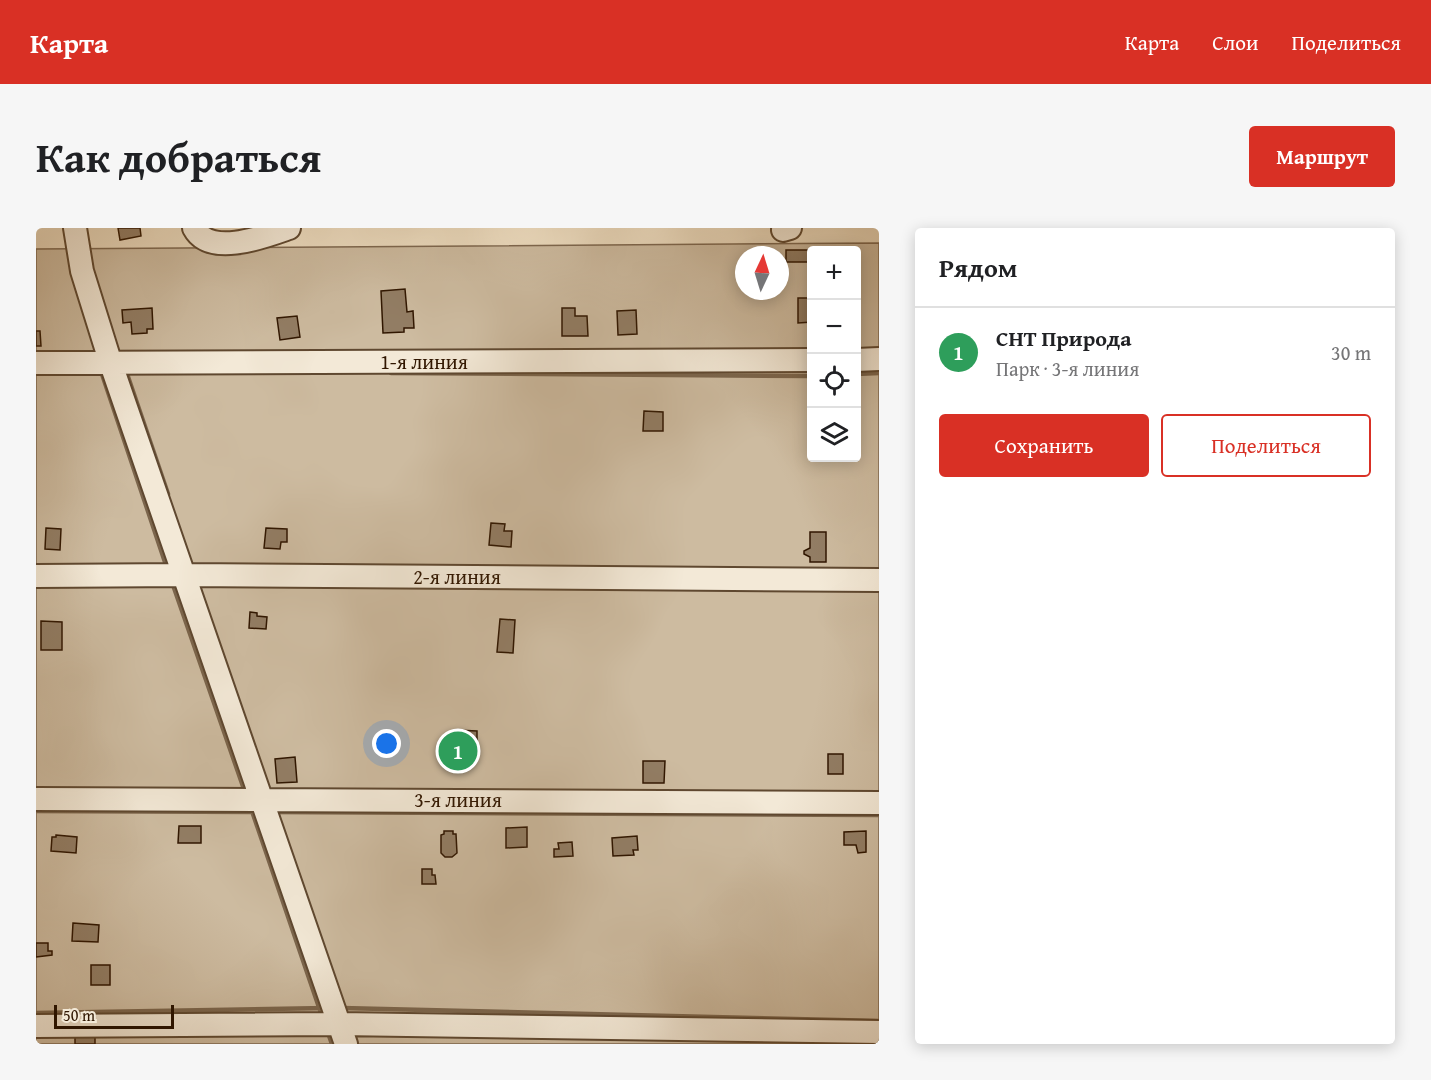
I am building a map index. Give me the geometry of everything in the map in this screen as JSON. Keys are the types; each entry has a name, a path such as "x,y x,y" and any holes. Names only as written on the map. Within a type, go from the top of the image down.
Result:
{"street":[{"path":"75,228 82,271 111,364 342,1034"},
{"path":"194,228 202,237 212,242 229,243 262,238 289,228"},
{"path":"861,360 879,359"},
{"name":"1-я линия","path":"36,363 807,360"},
{"name":"2-я линия","path":"36,576 879,580"},
{"name":"3-я линия","path":"36,799 879,803"},
{"path":"36,1026 342,1034 879,1032"}],"shaded area":[{"path":"879,243 879,1044 36,1044 36,249"}],"building":[{"path":"118,228 140,228 141,236 120,240"},
{"path":"789,250 807,250 807,262 789,262"},
{"path":"405,289 407,312 413,311 414,328 404,328 404,332 383,333 381,291"},
{"path":"798,298 807,298 807,322 798,323"},
{"path":"152,308 153,329 147,329 147,333 132,334 131,322 123,323 122,310"},
{"path":"562,308 575,308 575,316 587,316 588,336 562,336"},
{"path":"636,310 637,334 618,335 617,311"},
{"path":"297,316 300,337 280,340 277,318"},
{"path":"36,331 40,331 41,346 36,346"},
{"path":"644,411 663,412 663,431 643,431"},
{"path":"491,523 505,524 504,531 512,531 511,547 489,545"},
{"path":"46,528 61,529 60,550 45,549"},
{"path":"266,528 287,529 287,542 281,542 280,549 264,548"},
{"path":"810,532 826,532 826,562 810,562 810,557 804,554 804,551 810,548"},
{"path":"250,612 257,613 257,616 267,617 266,629 249,628"},
{"path":"500,619 515,620 513,653 497,652"},
{"path":"41,621 62,622 62,650 41,650"},
{"path":"455,730 477,731 477,750 455,752"},
{"path":"828,754 843,754 843,774 828,774"},
{"path":"295,757 297,782 277,783 275,759"},
{"path":"643,761 665,761 664,783 643,783"},
{"path":"179,826 201,826 201,843 178,843"},
{"path":"527,827 527,847 506,848 506,828"},
{"path":"444,831 453,831 453,834 456,834 457,853 452,857 445,857 441,853 441,835"},
{"path":"866,831 866,852 858,853 856,845 844,845 844,832"},
{"path":"56,835 77,837 76,853 51,851 52,837"},
{"path":"637,836 638,850 633,850 634,855 613,856 612,838"},
{"path":"572,842 573,856 554,857 554,849 559,849 558,843"},
{"path":"422,869 432,869 436,884 422,884"},
{"path":"73,923 99,925 98,942 72,941"},
{"path":"36,943 48,943 48,951 52,951 52,955 36,957"},
{"path":"91,965 110,965 110,985 91,985"},
{"path":"75,1035 95,1035 95,1044 75,1044"}],"waterway":[{"path":"100,368 167,568"},
{"path":"125,368 168,494"},
{"path":"391,373 807,376"},
{"path":"861,374 879,373"},
{"path":"172,582 245,792"},
{"path":"36,811 258,812"},
{"path":"252,811 323,1019"},
{"path":"273,812 879,815"},
{"path":"36,1013 327,1008"},
{"path":"342,1008 879,1021"},
{"path":"327,1030 332,1044"}],"place":[{"name":"СНТ Природа","path":"458,751"}]}
